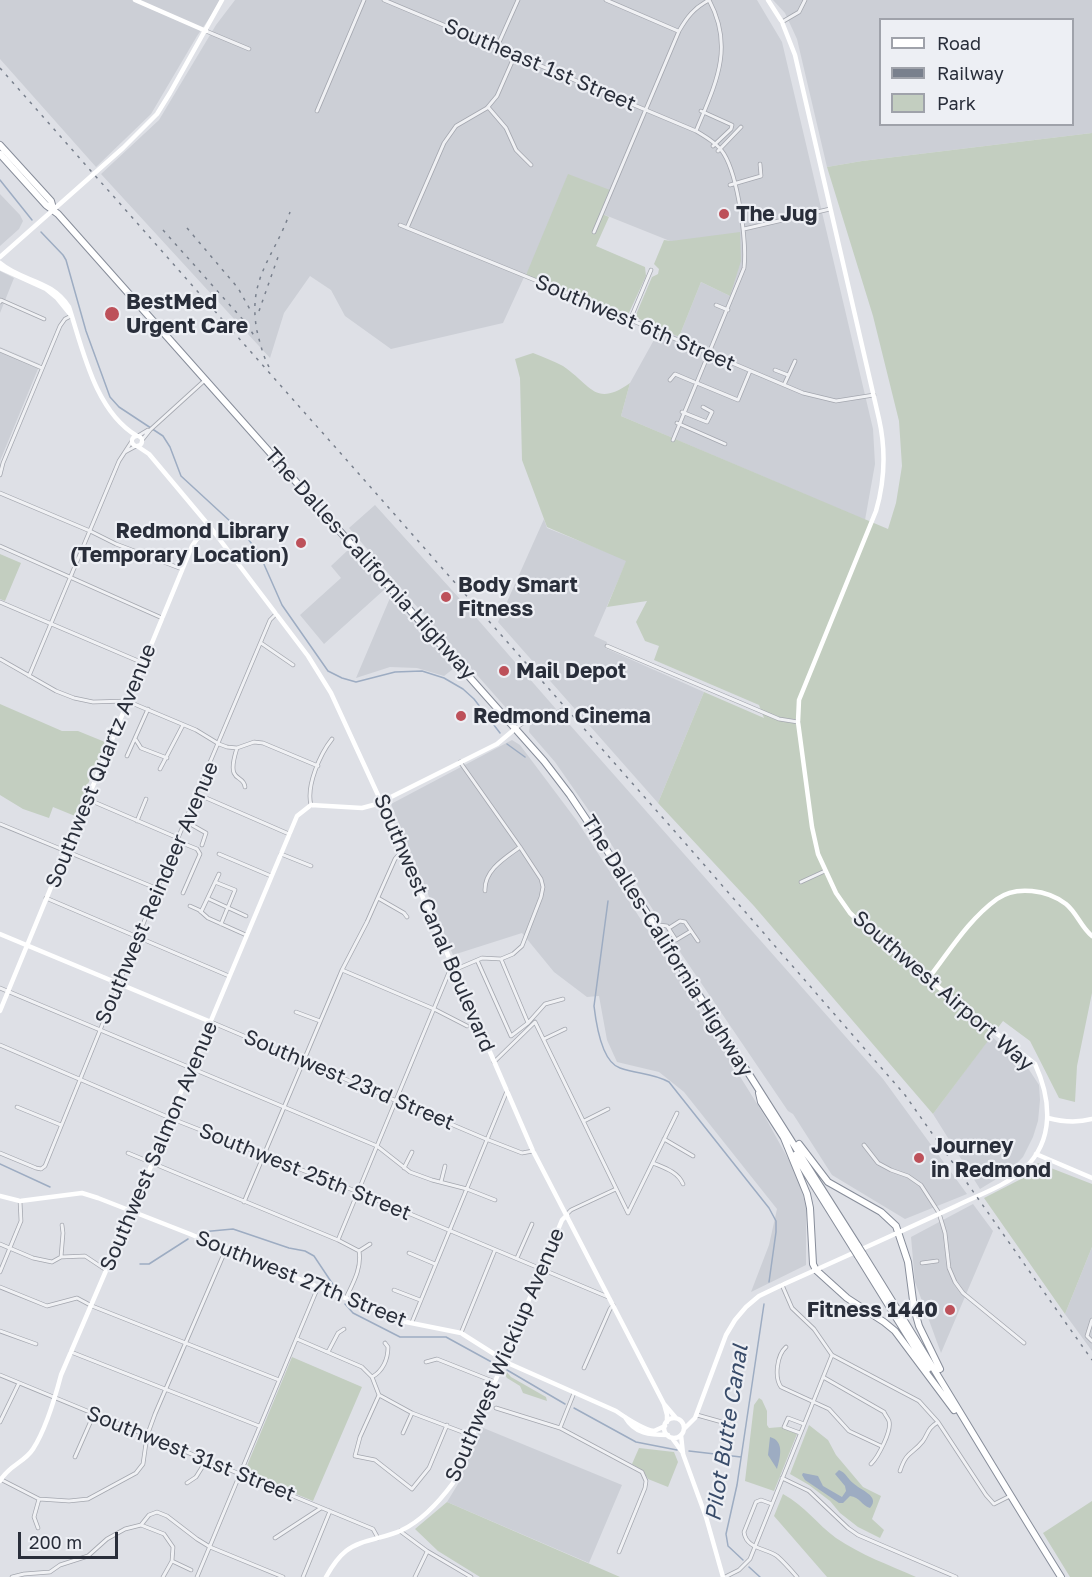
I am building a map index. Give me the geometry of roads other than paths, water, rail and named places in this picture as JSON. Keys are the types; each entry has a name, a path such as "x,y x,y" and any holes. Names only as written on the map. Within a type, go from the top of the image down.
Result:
{"highway":[{"name":"The Dalles-California Highway","path":"0,145 51,201 54,209 516,728 570,795 773,1110 855,1247"},
{"name":"The Dalles-California Highway","path":"0,154 46,205 54,209"},
{"name":"The Dalles-California Highway","path":"758,1090 761,1102 855,1247 954,1410 963,1418"},
{"path":"773,1110 828,1182 881,1212 896,1226 908,1262 914,1308 919,1326 949,1392"},
{"path":"784,1138 807,1194 813,1264 816,1270 846,1298 873,1314 895,1331 954,1410"},
{"name":"The Dalles-California Highway","path":"860,1255 949,1392 1061,1577"}],"main road":[{"path":"135,0 206,31"},
{"path":"0,257 123,148 157,114 222,0"},
{"name":"Southwest Airport Way","path":"684,1429 695,1418 726,1335 746,1307 759,1296 1008,1180 1024,1169 1036,1154 1046,1132 1048,1118 1045,1092 1035,1064 850,914 836,893 818,854 812,827 798,722 799,700 866,537 880,496 884,475 884,449 874,395 795,55 782,22 768,0"},
{"name":"Southwest Canal Boulevard","path":"0,262 54,290 65,301 97,388 109,408 212,528 308,656 331,693 533,1151 664,1404 668,1414 666,1424"},
{"name":"Southwest Canal Boulevard","path":"0,268 46,289 57,298 71,316"},
{"name":"Southwest Quartz Avenue","path":"0,1011 182,569 195,542 212,528"},
{"path":"311,805 362,808 381,802 497,744 516,728"},
{"name":"Southwest Salmon Avenue","path":"0,1480 7,1470 24,1459 32,1450 289,834 297,816 311,805"},
{"path":"928,979 977,917 999,898 1019,891 1039,892 1066,904 1092,936"},
{"name":"Southwest 23rd Street","path":"0,934 212,1022"},
{"path":"1048,1118 1061,1122 1080,1122 1092,1119"},
{"path":"1036,1154 1092,1178"},
{"name":"Southwest 27th Street","path":"0,1196 20,1201 82,1193 226,1248 411,1324 462,1333 504,1360 625,1417 648,1431 654,1431 666,1424"},
{"name":"Southwest Wickiup Avenue","path":"326,1577 344,1552 352,1547 400,1531 423,1517 444,1496 453,1483 562,1220 567,1215"},
{"path":"664,1404 679,1419 684,1429 681,1435 683,1454 724,1577"},
{"path":"683,1454 669,1436 666,1424 671,1419 688,1420 695,1415"},
{"name":"Southwest 27th Street","path":"625,1417 628,1422 645,1434 669,1436"},
{"path":"669,1436 681,1435"}],"street":[{"path":"317,111 364,0"},
{"name":"Southeast 1st Street","path":"384,0 696,131 724,153 731,170 744,229 746,250 744,268 673,440"},
{"path":"497,47 518,0"},
{"path":"606,0 679,32"},
{"path":"594,232 679,32 686,18 709,0 721,30 722,54 718,78 696,131"},
{"path":"782,22 801,11 805,0"},
{"path":"206,31 249,50"},
{"path":"407,228 450,134 464,120 488,107 497,96 515,55"},
{"path":"488,107 506,128 516,150 531,165"},
{"path":"701,111 732,125 731,129 713,146"},
{"path":"718,151 741,127"},
{"path":"730,185 761,176 760,164"},
{"path":"744,229 831,209"},
{"name":"Southwest 6th Street","path":"400,225 803,393 836,401 874,395"},
{"path":"630,320 651,270"},
{"path":"0,301 44,319"},
{"path":"716,305 728,310"},
{"path":"0,475 60,326 71,316"},
{"path":"0,350 42,368"},
{"path":"784,386 795,361"},
{"path":"775,370 788,375"},
{"path":"670,380 675,374 738,400 750,371"},
{"path":"29,676 125,452 206,380"},
{"path":"682,412 707,422 712,412 703,407"},
{"path":"677,423 725,444"},
{"path":"0,493 116,544 182,569"},
{"path":"0,546 162,618"},
{"path":"0,602 143,663"},
{"name":"Southwest Reindeer Avenue","path":"0,1153 36,1168 45,1166 185,822 270,620 276,614"},
{"path":"261,643 293,665"},
{"path":"607,646 779,719 798,722"},
{"path":"0,659 56,691 74,698 93,702 127,701 196,730 219,744 237,748 255,742 263,743 318,766"},
{"path":"128,756 148,709"},
{"path":"516,728 533,717 553,715 562,710"},
{"path":"160,768 183,725"},
{"path":"311,805 309,790 332,738"},
{"path":"135,739 141,748 167,758"},
{"path":"237,748 233,771 245,783 245,787"},
{"path":"338,1240 453,967 482,958 501,958 513,954 522,946 542,897 541,879 460,762"},
{"path":"197,794 289,834"},
{"path":"87,799 197,849 200,854 183,893"},
{"path":"137,821 146,799"},
{"path":"185,822 206,832 202,845"},
{"path":"0,824 158,889"},
{"path":"485,891 485,884 493,869 520,847"},
{"path":"244,1202 342,970 395,858 402,851"},
{"path":"219,854 271,876"},
{"path":"281,854 311,866"},
{"path":"801,882 825,872"},
{"path":"201,912 219,874"},
{"path":"216,882 235,890 221,924"},
{"path":"46,898 229,976"},
{"path":"378,898 393,905 407,917"},
{"path":"208,899 246,916"},
{"path":"190,906 221,924 246,934"},
{"path":"669,928 683,921 698,941"},
{"path":"655,927 659,925 669,928 676,940 691,931"},
{"path":"501,958 528,1023"},
{"path":"477,960 511,1036 528,1023 546,1004 563,999"},
{"path":"342,970 468,1026"},
{"path":"0,988 377,1146 404,1168 432,1180 467,1189 495,1200"},
{"path":"296,1012 320,1021"},
{"name":"Southwest 23rd Street","path":"212,1022 486,1139 522,1153 533,1151"},
{"path":"494,1062 535,1022 628,1213 677,1113"},
{"path":"544,1039 565,1029"},
{"name":"Southwest 25th Street","path":"0,1045 170,1118 358,1192 610,1298"},
{"path":"411,1324 507,1091"},
{"path":"17,1107 61,1125"},
{"path":"585,1121 608,1109"},
{"path":"664,1139 693,1156"},
{"path":"864,1144 878,1163 908,1176 921,1185 939,1214 945,1233 949,1268 955,1282 963,1293 1024,1343"},
{"path":"404,1168 412,1152"},
{"path":"128,1153 338,1240 359,1251 361,1260 359,1269 346,1298"},
{"path":"653,1163 680,1177 683,1184"},
{"path":"441,1182 444,1166"},
{"name":"Southwest Wickiup Avenue","path":"567,1215 571,1210 616,1189"},
{"path":"0,1272 21,1221 20,1201"},
{"path":"517,1258 532,1224"},
{"path":"61,1257 62,1226"},
{"path":"0,1244 33,1258 52,1262 61,1257 85,1256 107,1270"},
{"path":"359,1251 370,1244"},
{"path":"0,1480 39,1499 69,1502 88,1499 136,1473 143,1464 147,1436 166,1388 226,1248"},
{"path":"462,1333 495,1250"},
{"path":"410,1253 435,1264"},
{"path":"922,1263 937,1261"},
{"path":"782,1285 792,1308 814,1329 832,1355 919,1401 938,1422 994,1504 1011,1496"},
{"path":"0,1287 47,1306 77,1298 279,1380"},
{"path":"197,1577 318,1287"},
{"path":"394,1290 420,1300"},
{"path":"584,1368 613,1305"},
{"path":"1092,1320 1087,1336 1092,1341"},
{"path":"328,1352 338,1333 344,1329"},
{"path":"0,1331 36,1344"},
{"path":"297,1339 362,1367 372,1377 380,1395 412,1413 473,1436"},
{"path":"372,1377 381,1369 385,1361 388,1347 385,1343"},
{"path":"786,1347 781,1352 778,1384 783,1389 829,1409 855,1436 881,1446"},
{"path":"71,1352 260,1426"},
{"path":"724,1577 740,1570 750,1559 756,1547 832,1355"},
{"path":"426,1362 437,1359 495,1382"},
{"name":"Southwest 31st Street","path":"0,1375 373,1529 378,1538"},
{"path":"823,1377 884,1412 889,1421 888,1430 876,1459 871,1464"},
{"path":"0,1422 19,1383"},
{"path":"560,1428 574,1393"},
{"path":"380,1395 360,1437 355,1455 375,1460 412,1489 429,1468 447,1425"},
{"path":"496,1408 560,1428 642,1472 646,1481 645,1488 619,1552"},
{"path":"403,1433 412,1413"},
{"path":"75,1457 94,1414"},
{"path":"695,1415 729,1424"},
{"path":"800,1433 784,1427 784,1423 788,1418 804,1424"},
{"path":"900,1471 908,1452 923,1440 928,1428 938,1422"},
{"path":"187,1483 194,1480 207,1460"},
{"path":"782,1478 809,1491 858,1535 956,1577"},
{"path":"38,1528 34,1517 39,1499"},
{"path":"772,1504 757,1501 744,1532 747,1541 756,1547 770,1551 797,1577"},
{"path":"275,1538 321,1508"},
{"path":"303,1577 330,1511"},
{"path":"141,1525 148,1515 161,1514 210,1546 283,1577"},
{"path":"12,1577 49,1575 60,1565 88,1556 107,1539 125,1528 141,1525 164,1534 170,1541 174,1554 163,1577"},
{"path":"400,1531 427,1551 471,1577"},
{"path":"415,1577 427,1551"},
{"path":"172,1561 191,1570"}],"water":[{"path":"770,1437 775,1439 780,1446 777,1469 768,1455"},
{"path":"839,1470 871,1497 873,1504 870,1508 850,1496 843,1503 839,1503 805,1480 802,1475 803,1473 818,1476 823,1486 842,1497 846,1491 845,1486 835,1474"}],"waterway":[{"name":"Pilot Butte Canal","path":"0,180 32,220"},
{"name":"Pilot Butte Canal","path":"41,232 66,260 86,331 110,397 119,407 163,436 170,447 181,476 244,534 259,553 282,605 328,671 356,682 395,672 422,671 444,678 463,689 474,699 500,733"},
{"name":"Pilot Butte Canal","path":"507,744 525,757"},
{"name":"Pilot Butte Canal","path":"608,901 594,1006 598,1032 604,1050 614,1064 620,1068 669,1082 769,1208 776,1221 769,1282"},
{"path":"0,1164 50,1187"},
{"path":"201,1232 233,1229 289,1248 305,1251 314,1256 336,1289"},
{"path":"140,1264 149,1264 188,1239"},
{"path":"345,1304 353,1313 400,1337 446,1337 497,1365"},
{"name":"Pilot Butte Canal","path":"743,1560 728,1546 726,1534 737,1485 764,1304"},
{"path":"507,1370 565,1404"},
{"path":"574,1408 636,1442 677,1450"},
{"path":"689,1451 741,1457"},
{"name":"Pilot Butte Canal","path":"749,1567 760,1577"}],"railway":[{"path":"0,68 905,1095 1092,1360"},
{"path":"269,367 257,331 256,297 264,269 290,212"},
{"path":"187,228 238,288 252,313"},
{"path":"163,230 245,322 255,337"},
{"path":"259,311 278,257"}],"place":[{"name":"The Jug","path":"724,214"},
{"name":"BestMed Urgent Care","path":"112,314"},
{"name":"Redmond Library (Temporary Location)","path":"301,543"},
{"name":"Body Smart Fitness","path":"446,597"},
{"name":"Mail Depot","path":"504,671"},
{"name":"Redmond Cinema","path":"461,716"},
{"name":"Journey in Redmond","path":"919,1158"},
{"name":"Fitness 1440","path":"950,1310"}]}
